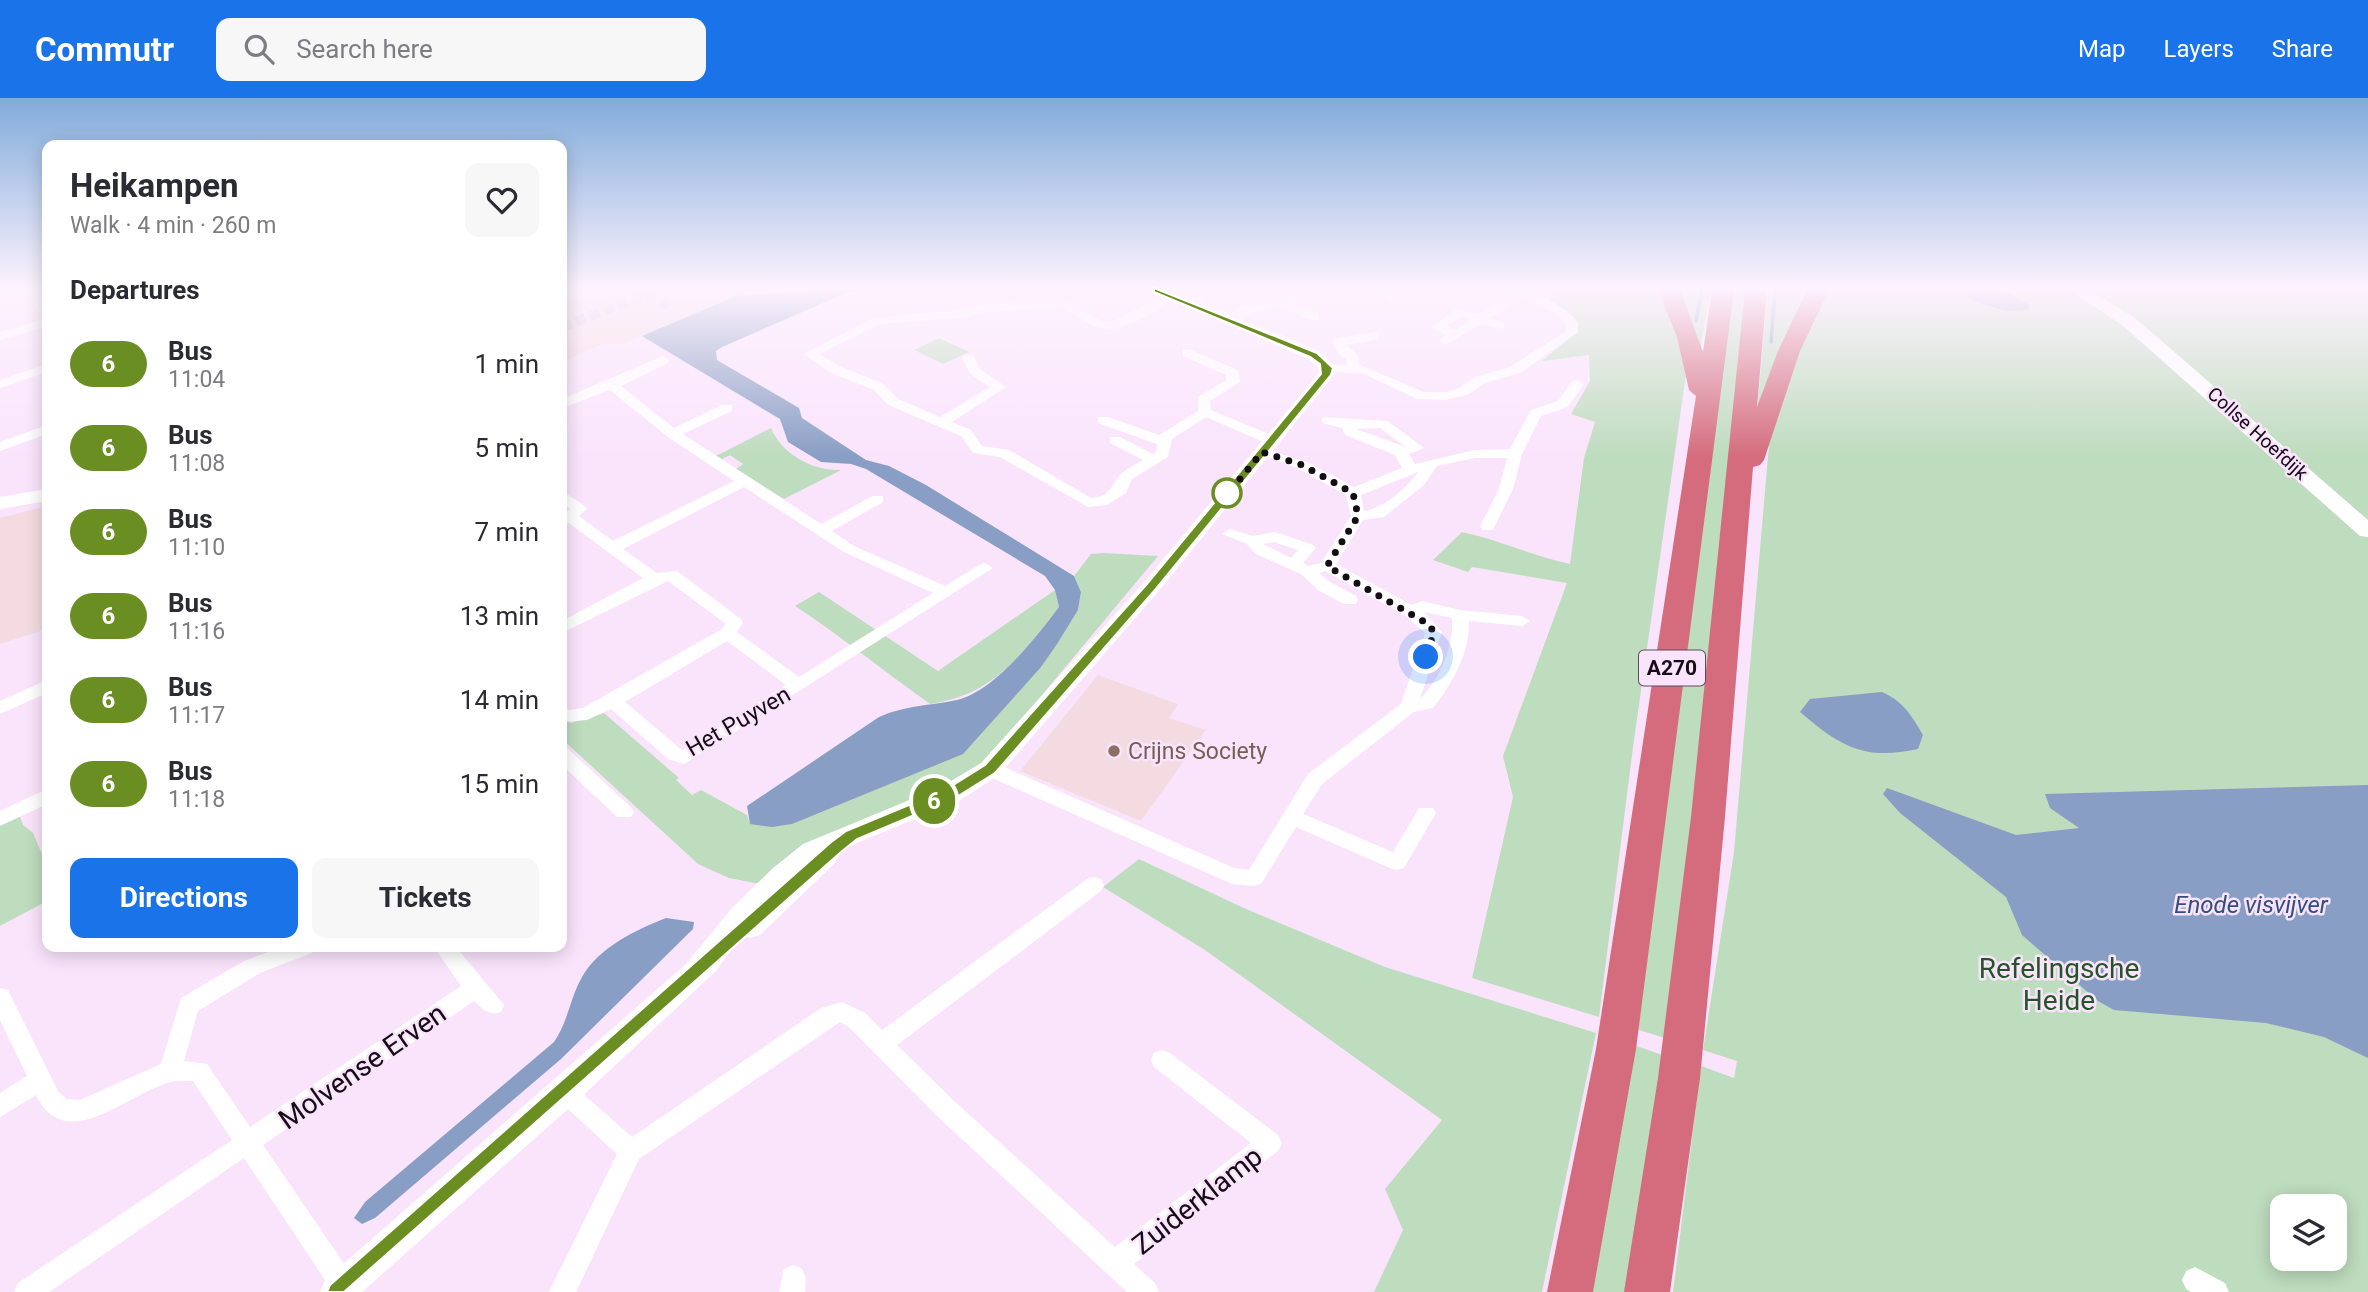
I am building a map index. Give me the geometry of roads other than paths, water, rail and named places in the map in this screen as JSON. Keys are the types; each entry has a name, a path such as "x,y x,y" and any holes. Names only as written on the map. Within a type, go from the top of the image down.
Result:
{"highway":[{"name":"A270","path":"1690,346 1705,405"},
{"name":"A270","path":"1570,1292 1616,1049 1644,868 1714,346"},
{"name":"A270","path":"1647,1292 1690,977 1751,346"},
{"name":"A270","path":"1736,498 1792,346"}],"main road":[{"name":"Collse Hoefdijk","path":"2157,346 2368,531"}],"street":[{"path":"827,346 810,354 836,370 879,387 893,402 966,433 978,450 1004,453 1088,503 1102,502 1121,490 1126,477 1163,454 1162,441"},
{"path":"1292,346 1314,355 1328,368 1354,367 1422,396 1446,397 1464,391 1480,380 1516,370 1552,346"},
{"path":"1340,346 1352,357 1354,367"},
{"path":"1187,353 1233,373 1233,382 1203,400 1205,412"},
{"path":"942,422 999,387 975,371 968,357"},
{"path":"567,402 612,385 663,360"},
{"path":"0,997 50,1099 61,1110 81,1111 170,1071 199,1071 341,1289 565,1092 697,970 773,895 852,835 950,794 990,769 1151,587 1328,368"},
{"path":"0,384 42,370"},
{"path":"1488,527 1506,489 1515,454 1536,413 1563,404 1577,384"},
{"path":"612,385 673,434 872,562 946,593"},
{"path":"673,434 727,408"},
{"path":"1162,441 1205,412"},
{"path":"1205,412 1353,493 1358,516 1327,566"},
{"path":"1327,419 1349,425 1350,432 1401,452 1409,467"},
{"path":"1103,420 1128,432 1143,433 1162,441"},
{"path":"0,447 42,431"},
{"path":"1115,440 1155,461"},
{"path":"1353,493 1409,467 1499,452 1515,454"},
{"path":"1358,516 1379,514 1419,482 1431,464"},
{"path":"612,548 746,481"},
{"path":"0,503 42,496"},
{"name":"Het Puyven","path":"567,499 580,509 567,518"},
{"path":"822,530 878,499"},
{"name":"Het Puyven","path":"567,520 654,579 671,575 735,623 729,633 798,685"},
{"path":"1230,534 1252,541 1261,551 1300,568 1324,586 1350,600"},
{"path":"1300,568 1327,566 1412,612 1434,632 1409,707"},
{"name":"Het Puyven","path":"613,701 674,754 684,757 985,568"},
{"path":"567,625 654,579"},
{"path":"1412,612 1422,606 1460,615 1522,621"},
{"path":"990,769 1232,876 1254,878 1315,779 1409,707 1427,704 1438,691 1463,629 1460,615"},
{"path":"567,717 587,714 613,701 729,633"},
{"path":"0,708 42,688"},
{"path":"567,759 624,812"},
{"path":"0,819 42,798"},
{"path":"1292,817 1397,862 1426,813"},
{"path":"880,1044 1094,886"},
{"path":"170,1071 189,1005 252,967 292,952"},
{"path":"448,952 475,988 493,1005"},
{"name":"Molvense Erven","path":"27,1292 249,1144 475,988"},
{"name":"Zuiderklamp","path":"562,1292 631,1151 829,1015 842,1012 857,1020 1146,1292"},
{"name":"Zuiderklamp","path":"1115,1263 1270,1143 1162,1060"},
{"path":"0,1106 41,1080"},
{"path":"565,1092 631,1151"}],"water":[{"path":"658,346 725,346 716,351 717,360 799,408 802,418 866,460 889,466 926,485 1074,576 1081,592 1078,610 1041,667 963,754 792,824 772,827 750,824 747,806 879,717 908,708 957,700 986,686 1014,661 1059,607 1055,590 1045,576 866,469 851,464 821,462 788,442 780,419"},
{"path":"1882,692 1901,705 1915,722 1923,735 1918,749 1882,753 1853,748 1828,734 1800,712 1810,699"},
{"name":"Enode visvijver","path":"2368,785 2368,1058 2324,1037 2266,1023 2114,1010 2098,1001 2022,935 2006,897 1900,813 1883,794 1887,788 2016,835 2079,828 2050,808 2045,794"},
{"path":"666,918 694,922 693,929 561,1059 375,1218 362,1224 354,1218 365,1202 554,1042 582,977 598,957 631,934"}],"place":[{"name":"Crijns Society","path":"1114,751"}],"park label":[{"name":"Refelingsche Heide","path":"2059,984"}]}
